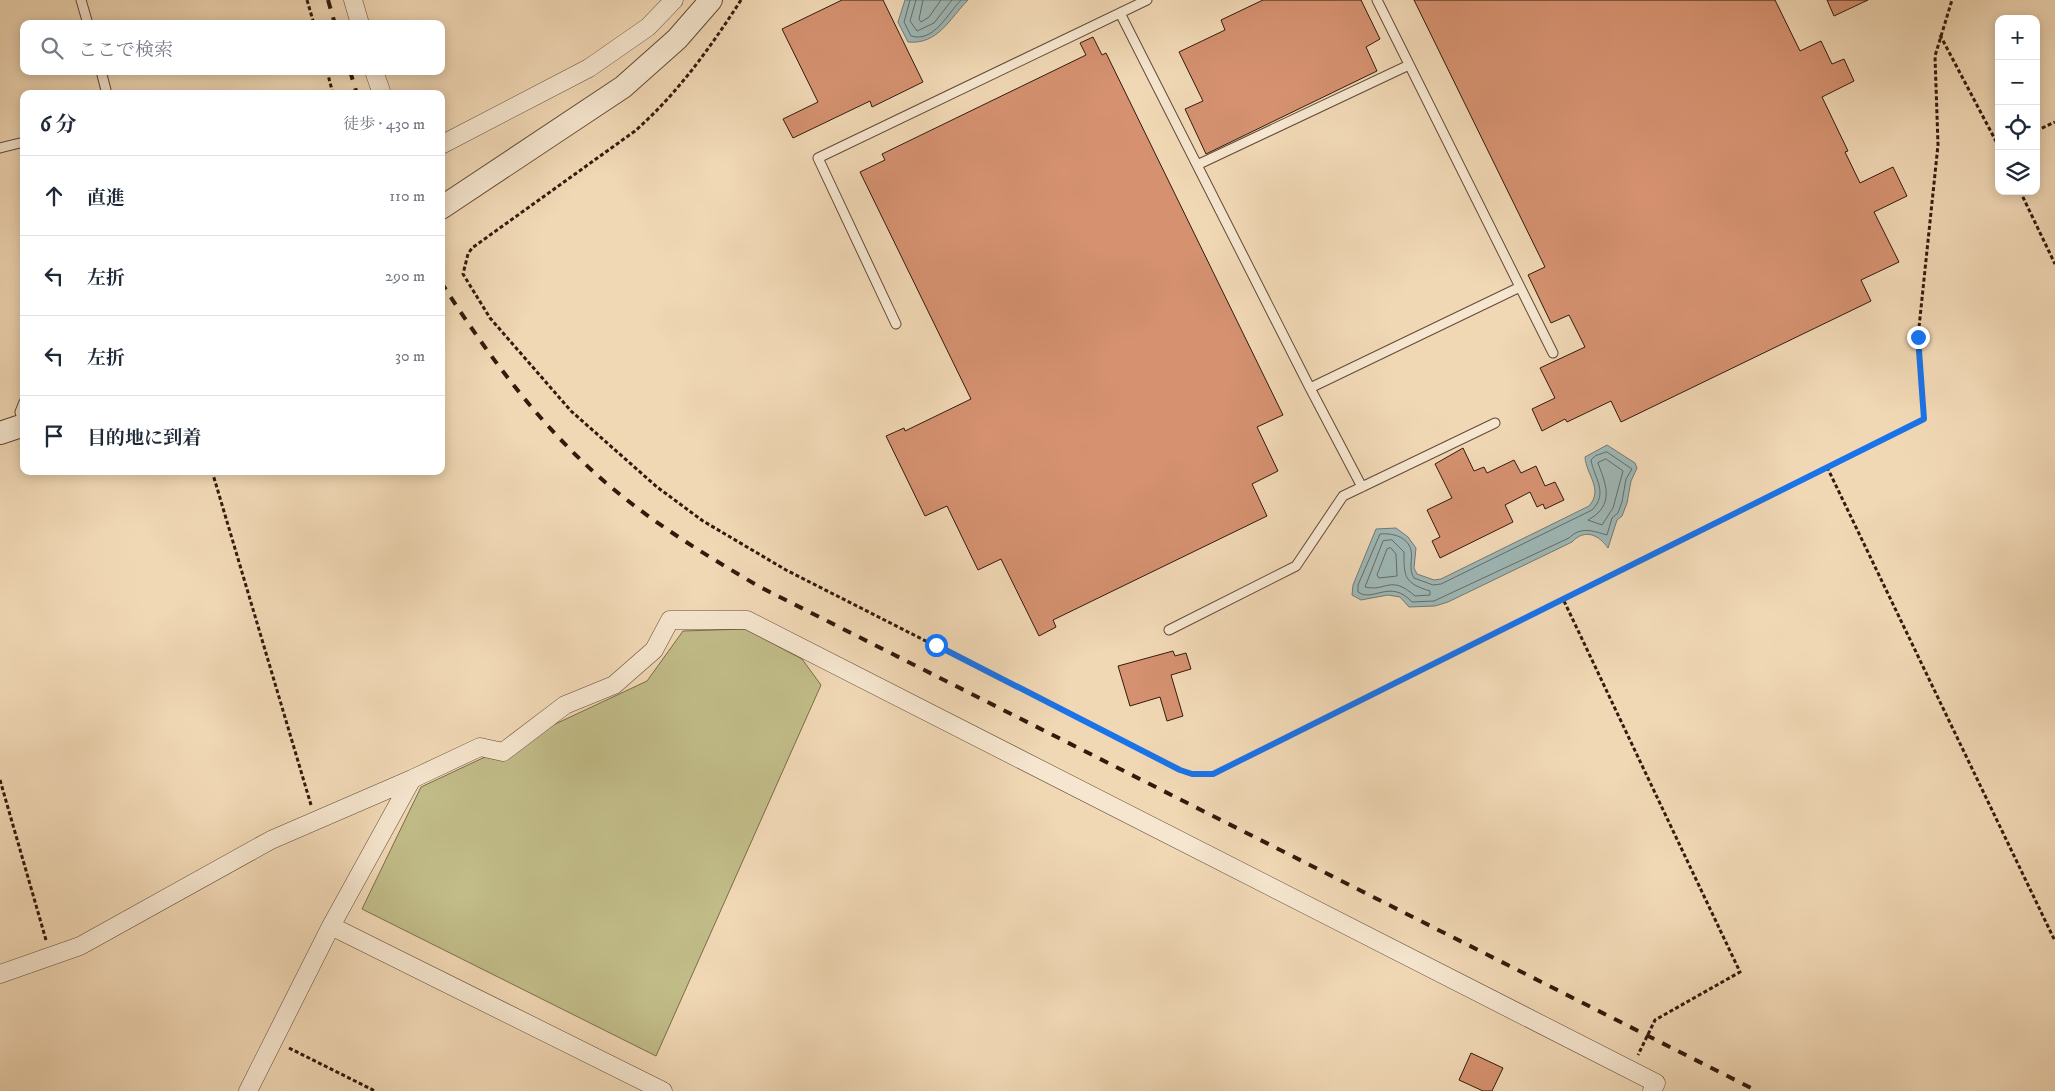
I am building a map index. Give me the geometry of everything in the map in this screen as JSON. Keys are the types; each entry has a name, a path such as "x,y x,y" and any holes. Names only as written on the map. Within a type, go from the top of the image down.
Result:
{"street":[{"path":"353,0 359,20"},
{"path":"445,144 597,62 648,27 674,0"},
{"path":"445,205 623,87 677,39 711,0"},
{"path":"375,75 381,90"},
{"path":"0,433 20,426"},
{"path":"0,974 51,958 80,946 271,840 412,779 480,747 503,752 565,706 614,685 654,650 670,620 747,620 1630,1069 1656,1083 1652,1091"},
{"path":"248,1091 331,926 412,779"},
{"path":"331,926 663,1091"}],"lane":[{"path":"81,0 87,20"},
{"path":"896,324 818,158 1146,0"},
{"path":"1378,0 1552,354"},
{"path":"1120,13 1362,487"},
{"path":"1197,165 1410,65"},
{"path":"102,75 106,90"},
{"path":"0,148 20,143"},
{"path":"1310,388 1520,287"},
{"path":"1169,630 1296,566 1343,496 1495,423"}],"path":[{"path":"307,0 313,20"},
{"path":"741,0 681,84 658,111 635,131 472,248 468,254 463,274 490,318 571,411 656,487 703,521 786,570 1192,774 1213,774 1564,601 1924,419 1918,337 1938,145 1935,56 1952,0"},
{"path":"1940,35 1995,139"},
{"path":"328,75 332,90"},
{"path":"2040,129 2055,122"},
{"path":"2022,195 2055,264"},
{"path":"1827,468 2055,941"},
{"path":"213,475 316,820"},
{"path":"1564,601 1740,972 1655,1020 1630,1069"},
{"path":"0,780 51,958"},
{"path":"274,1041 376,1091"}],"shaded area":[{"path":"745,629 802,659 821,685 656,1056 362,909 421,787 647,681 683,631"}],"water":[{"path":"905,0 968,0 935,35 918,42 908,42 898,22"},
{"path":"1607,445 1635,463 1637,468 1631,481 1627,503 1622,516 1617,520 1608,548 1592,535 1582,535 1572,542 1448,602 1435,606 1409,607 1400,597 1388,595 1361,600 1352,595 1353,585 1376,529 1396,528 1408,537 1416,548 1414,568 1417,574 1434,580 1441,579 1589,506 1595,494 1595,488 1585,457"}],"building":[{"path":"842,0 883,0 923,82 872,107 870,101 793,138 783,119 818,102 782,29"},
{"path":"1263,0 1361,0 1380,39 1366,47 1377,71 1206,154 1185,109 1203,101 1179,52 1225,30 1221,20"},
{"path":"1414,0 1775,0 1800,51 1821,41 1832,64 1844,59 1854,81 1822,97 1848,151 1845,152 1860,183 1893,167 1907,196 1874,212 1899,262 1861,280 1871,301 1621,422 1611,401 1567,422 1565,419 1542,431 1532,409 1555,398 1540,368 1585,347 1569,315 1551,323 1528,275 1545,267"},
{"path":"1827,0 1868,0 1834,16"},
{"path":"1093,37 1102,55 1106,53 1283,415 1257,427 1278,471 1252,484 1267,516 1053,620 1056,627 1039,636 1001,559 978,570 947,506 925,516 886,436 904,428 905,431 971,399 860,172 885,160 882,154 1086,55 1080,43"},
{"path":"1463,448 1474,471 1484,467 1487,473 1514,460 1521,473 1536,466 1545,486 1555,482 1564,500 1545,509 1543,504 1537,507 1530,492 1505,505 1513,522 1440,558 1432,541 1440,537 1427,510 1452,498 1435,464"},
{"path":"1173,651 1175,656 1186,653 1191,669 1171,675 1183,716 1167,721 1160,697 1130,706 1118,666"},
{"path":"1471,1053 1503,1068 1492,1091 1483,1091 1459,1080"}],"railway":[{"path":"328,0 334,20"},
{"path":"351,75 356,90"},
{"path":"445,288 502,371 573,453 627,500 675,535 709,556 760,587 1757,1091"}],"route":[{"path":"936,645 1180,770 1192,774 1213,774 1564,601 1924,419 1918,337"}]}
